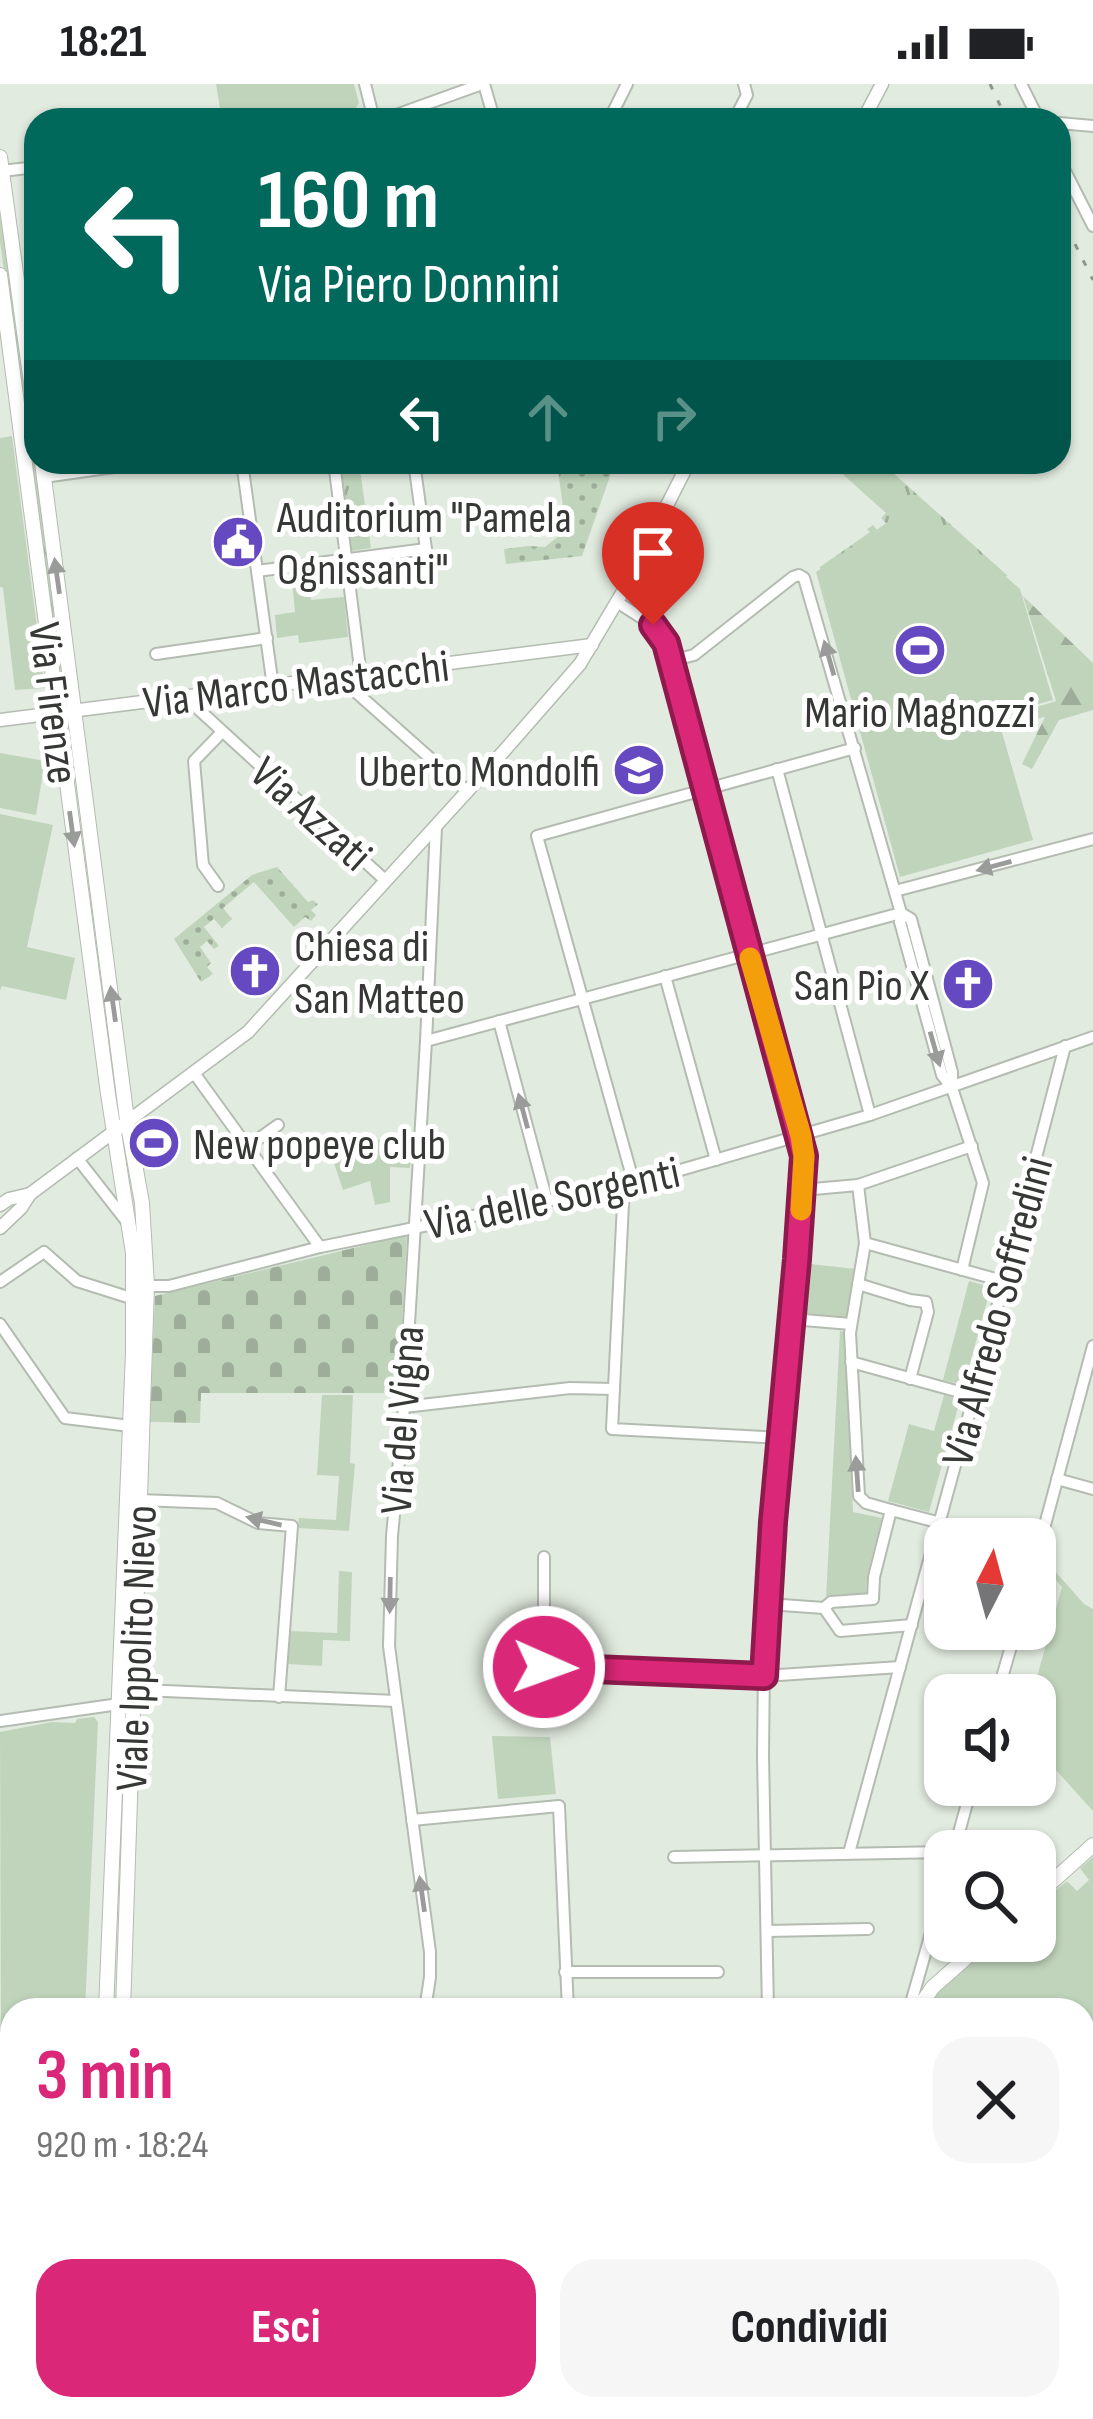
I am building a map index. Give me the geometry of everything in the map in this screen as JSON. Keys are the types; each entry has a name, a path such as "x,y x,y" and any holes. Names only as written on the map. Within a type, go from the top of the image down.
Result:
{"main road":[{"path":"1,164 24,331"},
{"name":"Via Firenze","path":"0,275 24,463"},
{"name":"Via Firenze","path":"25,474 113,1130 130,1226"},
{"name":"Via Firenze","path":"44,474 127,1120 142,1203 147,1286"},
{"name":"Viale Ippolito Nievo","path":"123,1998 124,1694 134,1299 130,1226"},
{"name":"Viale Ippolito Nievo","path":"107,1998 140,1500 147,1286"},
{"path":"1056,1879 1093,1846"},
{"path":"923,1998 961,1962"}],"street":[{"path":"413,108 483,84"},
{"path":"1071,183 1093,226"},
{"path":"244,474 273,686"},
{"path":"336,474 361,676"},
{"path":"257,571 426,549 416,474"},
{"path":"0,1228 30,1194 262,1018 436,826 580,664 683,474"},
{"path":"670,661 694,656 793,577 799,575 806,581 901,913 911,920 952,1072 952,1088 982,1183 962,1270"},
{"path":"617,602 664,639 804,1156 767,1604 768,1998"},
{"path":"156,654 266,638"},
{"name":"Via Marco Mastacchi","path":"0,720 592,645"},
{"path":"340,678 467,791"},
{"name":"Via Azzati","path":"185,698 385,880"},
{"path":"218,886 203,866 194,761 222,732"},
{"path":"781,1438 613,1429 629,1182 537,836 855,748"},
{"path":"777,769 870,1115"},
{"name":"Via del Vigna","path":"426,1998 430,1952 389,1646 436,826"},
{"path":"895,891 1093,839"},
{"path":"426,1041 901,913"},
{"path":"665,976 716,1160"},
{"path":"500,1021 547,1201"},
{"name":"Via delle Sorgenti","path":"147,1286 169,1286 320,1247 547,1201 716,1160 870,1115 1093,1036"},
{"name":"Via Alfredo Soffredini","path":"940,1518 1065,1046"},
{"path":"194,1073 320,1247"},
{"path":"247,1147 278,1125"},
{"path":"802,1190 858,1185 971,1146"},
{"path":"76,1158 130,1226"},
{"path":"858,1185 865,1243 851,1324 851,1362 860,1498 924,1518"},
{"path":"0,1205 30,1194"},
{"path":"865,1243 1004,1282"},
{"path":"0,1282 44,1252 77,1281 134,1299"},
{"path":"858,1284 926,1302 928,1312 910,1379"},
{"path":"792,1318 851,1324"},
{"path":"0,1324 64,1418 130,1426"},
{"path":"1046,1518 1093,1346"},
{"path":"851,1362 974,1396"},
{"path":"404,1407 571,1388 614,1389"},
{"path":"1057,1479 1093,1489"},
{"path":"140,1500 217,1503 258,1523 292,1526 279,1697"},
{"path":"767,1604 824,1608 830,1602 873,1599 891,1510"},
{"path":"544,1557 544,1667 764,1676 900,1667"},
{"name":"Via Alfredo Soffredini","path":"849,1853 924,1579"},
{"path":"824,1608 840,1631 912,1625"},
{"path":"0,1721 124,1694 396,1701"},
{"path":"412,1820 559,1806 567,1998"},
{"path":"674,1857 924,1852"},
{"path":"767,1931 868,1929"},
{"path":"916,1998 925,1962"},
{"path":"565,1972 718,1972"}],"green space":[{"path":"216,84 354,84 359,103 356,108 220,108"},
{"path":"0,194 24,369 24,423 0,241"},
{"path":"12,436 45,688 15,690 0,587 0,438"},
{"path":"31,474 38,474 61,676"},
{"path":"340,474 361,474 371,548 351,551"},
{"path":"559,474 611,474 582,556 506,564 504,549 545,547 566,530"},
{"path":"842,474 894,474 1008,576 835,623 820,567 870,532 867,529 873,525 878,531 887,524 881,518 886,513"},
{"path":"905,510 928,543 949,527 1020,589 1053,700 997,715 1033,840 900,877 816,572"},
{"path":"308,569 311,600 344,597 348,637 299,643 298,635 277,638 275,615 295,612 291,571"},
{"path":"1023,596 1093,663 1093,710 1059,720 1032,769 1022,764 1045,717 1029,720 1030,709 1056,701"},
{"path":"0,753 45,761 36,815 0,808"},
{"path":"0,814 53,825 27,947 75,958 66,1000 2,986 0,990"},
{"path":"277,867 308,902 318,904 311,910 316,915 294,927 254,882 223,908 232,919 222,928 214,919 204,927 219,946 214,949 207,941 200,947 213,974 201,982 174,939 252,875"},
{"path":"365,1139 384,1140 384,1150 386,1139 413,1142 410,1168 390,1167 390,1202 375,1205 370,1181 343,1190 332,1157 359,1147 364,1155"},
{"path":"407,1235 398,1393 201,1393 200,1423 150,1422 155,1296"},
{"path":"810,1264 856,1269 845,1318 804,1316"},
{"path":"969,1281 991,1287 964,1385 943,1380"},
{"path":"840,1331 846,1332 853,1512 882,1518 866,1596 826,1598"},
{"path":"322,1395 353,1395 350,1463 355,1464 349,1531 298,1528 299,1518 336,1520 339,1476 317,1475"},
{"path":"944,1395 960,1400 929,1512 888,1501 909,1424 934,1431"},
{"path":"339,1571 352,1572 350,1641 323,1640 322,1666 288,1664 289,1631 337,1633"},
{"path":"1056,1572 1093,1609 1093,1811 1056,1770 1056,1674 1038,1674 1044,1650 1056,1650 1056,1609 1062,1587"},
{"path":"94,1717 98,1722 86,1998 1,1998 0,1732 52,1722 75,1723"},
{"path":"492,1736 550,1737 556,1794 498,1799"},
{"path":"1093,1857 1093,1998 933,1998 973,1962 1056,1962 1056,1890 1067,1881 1077,1891 1089,1880 1080,1868"}],"railway":[{"path":"990,84 1001,108"},
{"path":"1071,236 1093,280"}],"slow traffic":[{"path":"750,958 801,1136 801,1210"}],"place":[{"name":"Auditorium \"Pamela Ognissanti\"","path":"238,542"},
{"name":"Mario Magnozzi","path":"920,650"},
{"name":"Uberto Mondolfi","path":"639,770"},
{"name":"Chiesa di San Matteo","path":"255,971"},
{"name":"San Pio X","path":"968,984"},
{"name":"New popeye club","path":"154,1143"}],"route":[{"path":"544,1667 764,1676 804,1156 666,643 653,625"}]}
